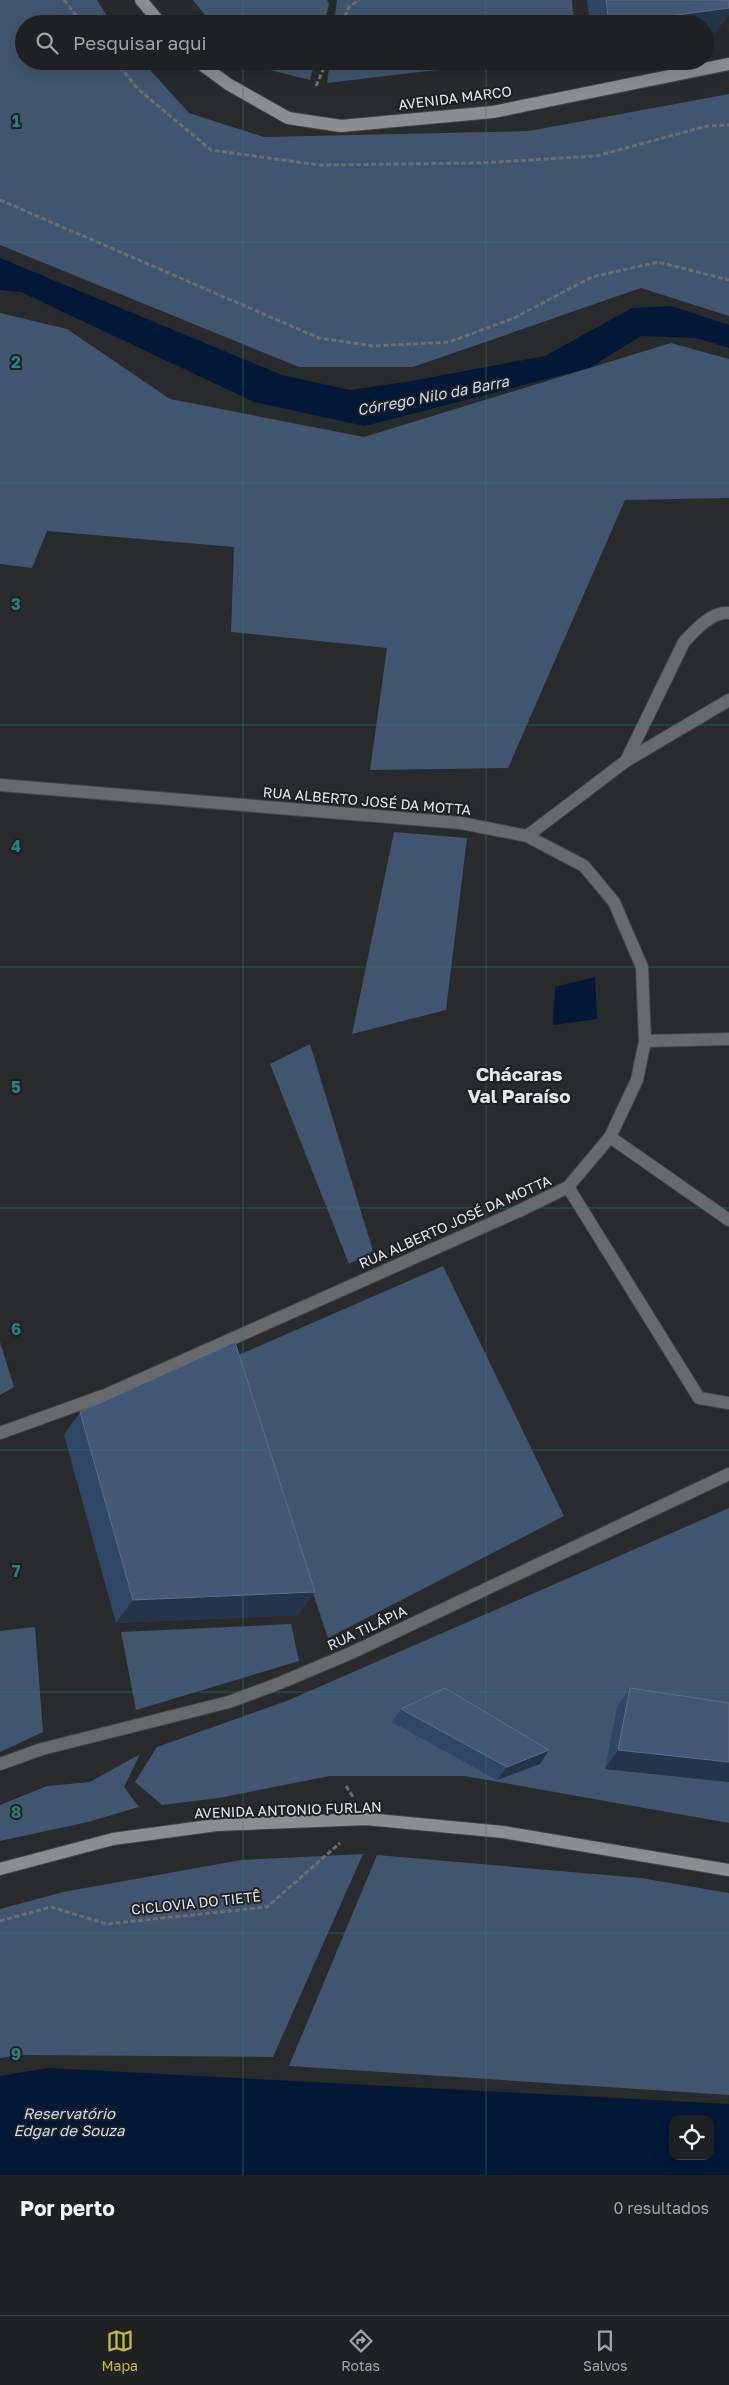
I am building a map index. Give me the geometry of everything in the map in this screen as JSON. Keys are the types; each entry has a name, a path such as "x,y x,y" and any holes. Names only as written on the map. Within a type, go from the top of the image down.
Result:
{"main road":[{"path":"141,0 154,15"},
{"name":"AVENIDA MARCO","path":"714,67 729,64"},
{"name":"AVENIDA MARCO","path":"209,70 228,84 288,118 341,126 493,112 700,70"},
{"name":"AVENIDA ANTONIO FURLAN","path":"0,1869 113,1839 207,1826 366,1819 503,1832 729,1870"}],"street":[{"path":"626,761 684,642 696,629 713,618 729,613"},
{"path":"527,836 626,761 729,700"},
{"name":"RUA ALBERTO JOSÉ DA MOTTA","path":"0,785 461,823 527,836 584,866 614,902 642,967 645,1041 637,1080 610,1137 568,1187 519,1211 108,1394 0,1433"},
{"path":"645,1041 729,1038"},
{"path":"610,1137 729,1220"},
{"path":"568,1187 699,1398 729,1403"},
{"name":"RUA TILÁPIA","path":"0,1764 42,1749 219,1704 280,1683 351,1653 729,1474"}],"path":[{"path":"64,0 76,15"},
{"path":"346,15 349,7 358,0"},
{"path":"122,70 138,89 211,150 319,165 480,163 596,156 707,126 729,125"},
{"path":"316,86 323,70"},
{"path":"0,200 319,338 374,346 448,342 514,318 592,277 658,262 729,280"},
{"name":"CICLOVIA DO TIETÊ","path":"0,1921 51,1907 107,1924 267,1907 366,1819"}],"shaded area":[{"path":"0,0 97,0 106,15 15,15 15,70 150,70 189,113 264,137 529,131 729,94 729,316 641,288 413,367 299,367 0,245"},
{"path":"193,0 327,0 329,4 326,15 205,15"},
{"path":"337,0 572,0 573,15 335,15"},
{"path":"270,70 313,70 310,80"},
{"path":"329,70 437,70 327,83"},
{"path":"0,313 67,329 170,399 364,437 671,343 729,359 729,498 625,500 508,768 370,770 387,648 231,632 234,547 47,531 32,568 0,564"},
{"path":"394,832 467,838 446,1010 352,1034"},
{"path":"310,1044 373,1251 349,1264 270,1064"},
{"path":"443,1266 564,1516 328,1638 234,1357"},
{"path":"0,1342 14,1387 0,1395"},
{"path":"729,1508 729,1823 465,1776 330,1776 219,1798 162,1805 135,1782 157,1747 289,1700"},
{"path":"291,1624 299,1661 136,1710 121,1632"},
{"path":"35,1627 43,1732 0,1752 0,1631"},
{"path":"140,1754 124,1787 139,1807 88,1822 0,1841 0,1805 47,1786 90,1782"},
{"path":"363,1854 273,2057 21,2055 0,2058 0,1909 63,1892 241,1860"},
{"path":"377,1855 641,1878 729,1893 729,2095 289,2066"}],"water":[{"name":"Córrego Nilo da Barra","path":"0,258 282,375 350,390 412,381 545,356 632,308 671,306 729,325 729,348 696,338 641,336 589,368 365,426 254,402 21,292 0,290"},
{"path":"595,977 597,1019 553,1025 555,987"},
{"name":"Reservatório Edgar de Souza","path":"48,2068 729,2104 729,2175 0,2175 0,2076"}],"building":[{"path":"606,0 729,0 729,8 676,15 608,15"},
{"path":"235,1342 315,1592 133,1600 80,1412"},
{"path":"445,1688 549,1750 507,1767 401,1709"},
{"path":"630,1688 729,1703 729,1762 618,1750"}],"district":[{"name":"Chácaras Val Paraíso","path":"519,1085"}]}
